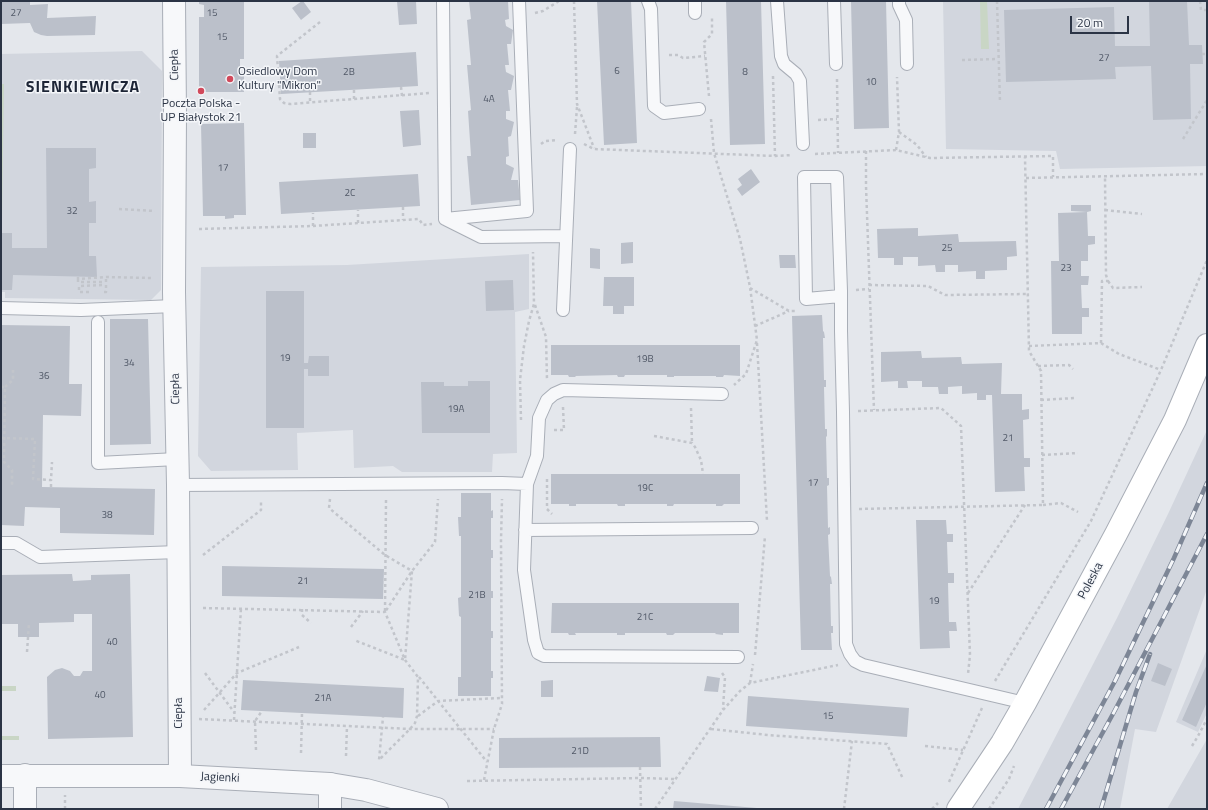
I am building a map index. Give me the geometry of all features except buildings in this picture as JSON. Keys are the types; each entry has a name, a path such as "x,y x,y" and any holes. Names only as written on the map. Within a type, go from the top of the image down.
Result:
{"main road":[{"name":"Poleska","path":"949,804 1002,743 1025,703 1116,534 1171,427 1207,345"}],"street":[{"name":"Ciepła","path":"174,1 174,306 178,485 180,776"},
{"path":"25,775 25,809"},
{"name":"Jagienki","path":"1,776 180,776 330,784 366,790 437,809"},
{"path":"330,784 330,809"}],"lane":[{"path":"443,1 445,219"},
{"path":"445,219 527,211 519,1"},
{"path":"648,1 651,9 654,106 664,113 700,109"},
{"path":"777,1 781,56 784,64 796,74 800,81 806,149"},
{"path":"834,1 836,64"},
{"path":"899,1 899,5 906,20 907,64"},
{"path":"564,310 565,236 572,144"},
{"path":"841,296 806,299 804,177 837,177 841,296 840,331 843,412 846,644 850,654 855,661 863,665 1025,703"},
{"path":"445,219 481,237 565,236"},
{"path":"1,308 82,310 174,306"},
{"path":"98,322 98,463 177,459"},
{"path":"722,394 563,390 554,394 547,400 539,418 537,456 527,484 524,570 534,640 538,652 544,656 738,657"},
{"path":"178,485 438,483 527,484"},
{"path":"525,530 752,528"},
{"path":"1,543 16,543 40,557 178,552"}],"path":[{"path":"520,17 544,11 560,1"},
{"path":"572,144 577,104 574,1"},
{"path":"997,1 1000,102"},
{"path":"1200,1 1201,10 1207,10"},
{"path":"709,100 704,42 712,34 712,14"},
{"path":"320,22 277,56 280,99 284,103 310,103 444,92"},
{"path":"1202,54 1207,54"},
{"path":"652,55 678,55 683,58 705,56"},
{"path":"775,156 772,63 781,56"},
{"path":"962,60 998,60"},
{"path":"896,150 899,132 896,63 907,64"},
{"path":"836,64 838,153"},
{"path":"401,87 402,96"},
{"path":"354,90 354,99"},
{"path":"310,92 310,103"},
{"path":"1183,139 1207,100"},
{"path":"577,104 594,149"},
{"path":"710,115 714,153 740,239 750,288 757,340 767,521 756,647 750,683"},
{"path":"899,132 917,145 926,157"},
{"path":"524,159 545,141 560,140"},
{"path":"581,142 594,149 775,156 795,155"},
{"path":"806,149 838,153 896,150 926,157 1052,156 1053,177"},
{"path":"866,151 874,410"},
{"path":"1025,156 1029,351 1041,371 1043,505"},
{"path":"1025,178 1207,174"},
{"path":"1105,176 1106,275 1113,288 1142,287"},
{"path":"402,207 403,220"},
{"path":"119,209 162,212"},
{"path":"358,210 358,223"},
{"path":"1105,210 1142,214"},
{"path":"313,212 313,226"},
{"path":"199,229 313,226 419,219 423,225 440,223 445,219"},
{"path":"521,426 520,380 524,346 534,304 532,237"},
{"path":"946,788 988,694 1091,521 1161,370 1207,260"},
{"path":"99,292 106,292 106,277"},
{"path":"92,292 79,292 79,286 102,285 102,282 78,282 78,278 154,278"},
{"path":"1101,343 1102,281 1108,281"},
{"path":"869,285 928,286 945,295 1028,294"},
{"path":"534,304 546,337 547,400"},
{"path":"755,326 789,311"},
{"path":"722,394 746,374 757,340"},
{"path":"1029,346 1101,343 1119,354 1161,370"},
{"path":"1038,366 1069,365 1073,369"},
{"path":"1,387 5,387 13,380 13,370"},
{"path":"5,387 2,462 12,470 12,486"},
{"path":"538,431 564,430 563,390"},
{"path":"691,393 692,443 701,460 703,474"},
{"path":"1041,400 1075,398"},
{"path":"843,412 941,408 961,426 970,655 966,688"},
{"path":"654,436 692,443"},
{"path":"3,438 35,439 33,479 52,480"},
{"path":"1042,455 1078,453"},
{"path":"51,487 52,462"},
{"path":"547,472 547,509 557,517"},
{"path":"385,612 412,571 435,542 438,483"},
{"path":"484,780 494,729 502,704 502,483"},
{"path":"203,555 261,510 261,484"},
{"path":"331,484 330,508 385,555 412,571"},
{"path":"386,484 387,512 385,612 405,660 488,763"},
{"path":"844,510 1043,505 1061,503 1078,512"},
{"path":"967,594 1025,505"},
{"path":"405,660 412,571"},
{"path":"203,608 363,610 385,612"},
{"path":"234,720 241,608"},
{"path":"302,609 302,615 311,623"},
{"path":"352,627 363,610"},
{"path":"27,652 29,623"},
{"path":"354,640 405,660"},
{"path":"204,710 237,673 298,647"},
{"path":"748,647 756,647"},
{"path":"711,658 725,677 723,710"},
{"path":"656,809 723,710 740,691 750,683 855,661"},
{"path":"205,673 234,712"},
{"path":"383,717 380,760 415,723 417,716 418,676"},
{"path":"417,716 438,701 501,698"},
{"path":"256,750 255,721 262,711"},
{"path":"301,753 302,713"},
{"path":"194,719 410,729 494,729"},
{"path":"1192,746 1207,719"},
{"path":"346,756 347,726"},
{"path":"711,729 887,744 903,779"},
{"path":"844,809 852,741"},
{"path":"925,746 963,750"},
{"path":"640,767 641,809"},
{"path":"467,781 640,778 675,779"},
{"path":"932,809 949,804"}],"shaded area":[{"path":"943,1 1207,1 1207,166 1060,169 1056,151 946,149"},
{"path":"142,51 162,71 161,290 151,300 5,298 5,292 1,292 1,54"},
{"path":"529,254 529,309 515,312 517,453 493,454 492,472 402,472 393,466 354,468 353,430 297,433 298,470 211,471 198,456 201,267 347,265"},
{"path":"1207,430 1207,589 1156,732 1135,729 1120,809 1018,809 1117,618"},
{"path":"1207,649 1207,713 1198,732 1176,722"},
{"path":"1207,739 1207,809 1167,809"}],"green space":[{"path":"980,1 987,1 989,49 981,49"},
{"path":"1,84 4,84 2,219 1,219"},
{"path":"1,686 16,686 16,691 1,691"},
{"path":"1,736 19,736 19,740 1,740"}],"railway":[{"path":"1046,809 1115,681 1174,558 1207,483"},
{"path":"1061,809 1114,712 1207,534"},
{"path":"1101,809 1136,692 1150,654"}],"place":[{"name":"Osiedlowy Dom Kultury \"Mikron\"","path":"230,79"},
{"name":"Poczta Polska - UP Białystok 21","path":"201,91"}],"district":[{"name":"SIENKIEWICZA","path":"83,88"}]}
